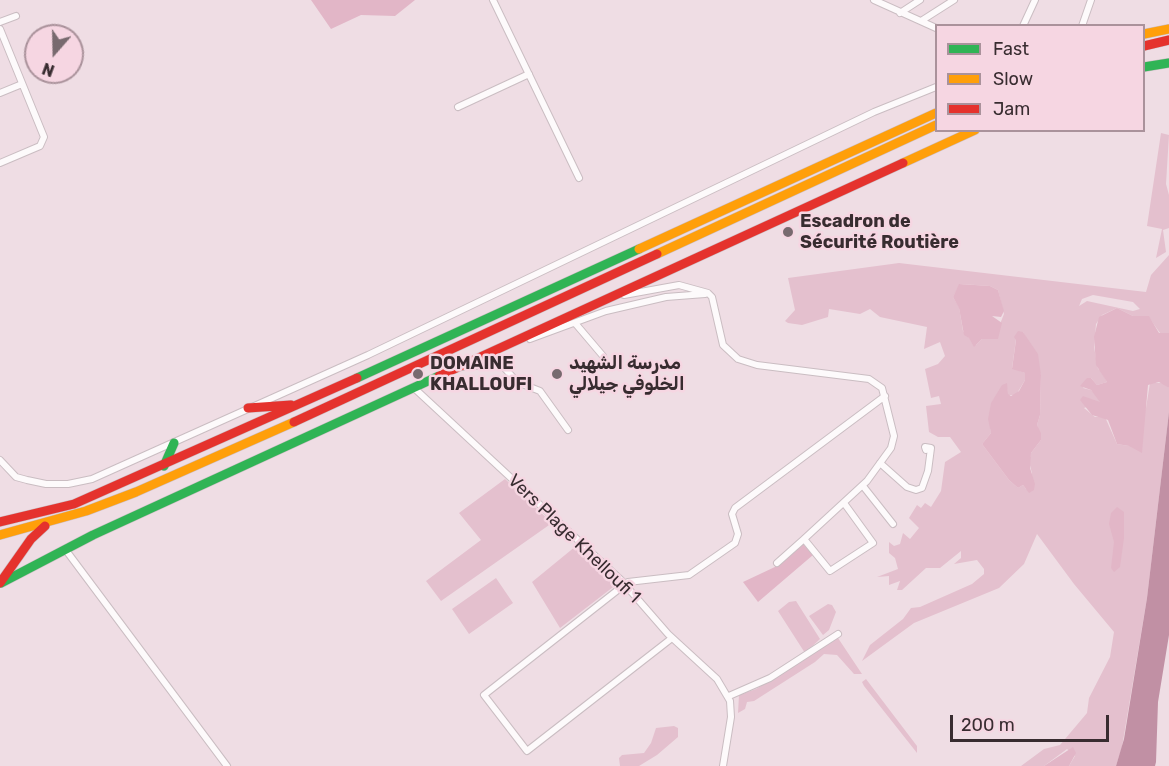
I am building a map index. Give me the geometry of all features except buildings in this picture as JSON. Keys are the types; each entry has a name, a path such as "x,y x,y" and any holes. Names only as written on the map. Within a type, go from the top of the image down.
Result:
{"main road":[{"path":"1145,34 1169,29"},
{"path":"1145,46 1169,40"},
{"path":"1145,67 1169,63"},
{"path":"0,522 74,504 164,466 935,113"},
{"path":"4,534 50,522 136,492 282,428 935,125"},
{"path":"0,583 65,549 413,387 971,132"},
{"path":"248,408 303,404"},
{"path":"164,466 173,450 174,443"},
{"path":"0,583 34,536 50,522"},
{"path":"4,534 18,540 19,555"}],"street":[{"path":"493,0 579,178"},
{"path":"874,0 935,28"},
{"path":"900,13 920,0"},
{"path":"921,21 954,0"},
{"path":"1024,24 1035,0"},
{"path":"1083,24 1091,0"},
{"path":"0,22 16,16"},
{"path":"0,29 44,140 37,147 0,163"},
{"path":"458,107 529,74"},
{"path":"0,93 22,84"},
{"path":"0,460 16,477 46,484 68,484 92,479 379,350 874,112 935,87"},
{"path":"607,298 681,285 708,293 712,297 723,345 738,360 757,365 869,379 878,384 885,396 894,436 891,448 862,486 777,563"},
{"path":"637,303 648,290"},
{"path":"495,351 606,311 666,297 708,293"},
{"path":"575,323 603,356 604,364 600,366"},
{"path":"457,368 501,364 517,382 540,391 568,430"},
{"name":"Vers Plage Khelloufi 1","path":"413,387 625,584 672,638 717,679 729,696"},
{"path":"672,638 527,751 484,695 625,584 631,581 659,580 689,575 704,567 737,541 738,534 732,514 735,508 885,396"},
{"path":"880,463 906,487 916,490 922,488 928,471 931,448 925,447 926,450"},
{"path":"862,486 893,525"},
{"path":"804,539 830,571 873,543 844,503"},
{"path":"65,549 228,766"},
{"path":"723,766 731,717 729,696 770,678 838,634"}],"shaded area":[{"path":"311,0 415,0 395,16 361,15 331,29"},
{"path":"1161,133 1169,135 1166,184 1169,195 1169,228 1163,230 1166,252 1156,258 1162,229 1147,226"},
{"path":"1169,255 1169,333 1160,333 1148,316 1133,316 1117,308 1102,315 1096,324 1094,347 1098,369 1102,371 1107,382 1097,385 1091,378 1083,388 1091,390 1101,399 1100,402 1084,408 1095,417 1105,417 1117,444 1129,446 1146,408 1150,383 1163,383 1169,388 1169,412 1147,598 1122,747 1116,766 1069,766 1075,756 1067,749 1044,766 1021,766 1044,749 1060,745 1087,713 1089,698 1110,657 1114,632 1037,534 1024,564 999,588 914,623 862,661 870,645 903,619 911,608 920,607 972,584 984,574 984,569 977,560 954,564 961,558 961,551 940,568 926,568 902,590 897,590 900,581 889,585 889,576 877,577 898,569 895,558 889,553 889,542 894,546 900,544 903,533 910,539 919,528 909,518 917,505 921,508 925,503 931,507 941,491 945,462 961,452 950,437 938,437 929,432 926,406 941,404 939,396 931,398 925,369 938,364 945,356 940,342 924,349 927,327 880,317 870,309 860,314 829,309 828,317 802,325 788,323 785,321 795,310 788,278 899,263 1146,292 1151,275","holes":["960,284 990,286 998,290 1004,314 994,339 982,339 976,345 963,331 959,307 953,297","1093,295 1133,302 1140,309 1133,311 1087,301 1079,306 1082,299","1023,332 1041,375 1040,415 1037,425 1041,440 1031,453 1029,462 1032,473 1026,489 1023,485 1018,488 1009,480 982,444 991,433 989,416 994,399 1007,389 1008,395 1016,395 1025,380 1025,373 1012,368 1016,339"]},
{"path":"959,284 990,286 998,290 1004,311 1001,317 992,316 1002,323 998,339 982,339 974,347 969,338 964,335 959,308 953,297"},
{"path":"1117,308 1133,316 1149,316 1159,333 1169,333 1169,388 1159,382 1148,385 1142,453 1129,446 1117,444 1108,420 1092,415 1080,400 1083,396 1100,402 1091,390 1080,386 1087,378 1091,378 1097,385 1107,382 1096,365 1094,337 1099,317"},
{"path":"1018,331 1023,332 1038,354 1041,375 1040,415 1037,425 1041,433 1041,440 1031,453 1030,468 1035,484 1034,490 1029,493 1023,485 1018,488 1009,480 982,444 991,433 988,419 991,403 1002,385 1007,383 1008,394 1011,396 1019,391 1025,380 1025,373 1012,369 1016,340 1014,337"},
{"path":"1169,412 1169,635 1158,702 1156,762 1155,766 1116,766 1124,739 1147,598"},
{"path":"505,479 552,523 441,601 426,581 481,540 459,513"},
{"path":"1117,507 1124,512 1124,538 1120,567 1114,572 1111,568 1114,542 1109,524 1111,513"},
{"path":"803,544 813,555 758,602 743,582 777,566"},
{"path":"576,546 617,584 560,628 532,582"},
{"path":"496,578 513,603 469,634 452,609"},
{"path":"796,601 820,639 805,653 778,611 789,602"},
{"path":"828,604 832,605 836,612 829,630 823,635 809,616"},
{"path":"838,638 862,674 854,674 837,655 824,654 754,701 747,702 745,709 738,713 739,695 756,689"},
{"path":"866,679 917,746 917,753 864,686 862,682"},
{"path":"674,726 678,728 678,737 657,755 639,766 620,766 619,758 622,755 644,753 651,743 656,728"},
{"path":"1073,747 1076,753 1069,766 1044,766"}],"traffic: fast":[{"path":"1145,67 1169,63"},
{"path":"357,378 639,249"},
{"path":"1,583 93,535 439,376"},
{"path":"164,466 174,443"}],"traffic: slow":[{"path":"1145,34 1169,29"},
{"path":"639,249 935,113"},
{"path":"657,254 935,125"},
{"path":"903,163 971,132"},
{"path":"0,535 86,511 136,492 294,422"}],"traffic: jam":[{"path":"1145,46 1169,40"},
{"path":"439,376 903,163"},
{"path":"294,422 657,254"},
{"path":"0,522 74,504 357,378"},
{"path":"248,408 291,405"},
{"path":"0,583 31,539 45,526"}],"place":[{"name":"Escadron de Sécurité Routière","path":"788,232"},
{"name":"DOMAINE KHALLOUFI","path":"418,374"},
{"name":"مدرسة الشهيد الخلوفي جيلالي","path":"557,374"}]}
